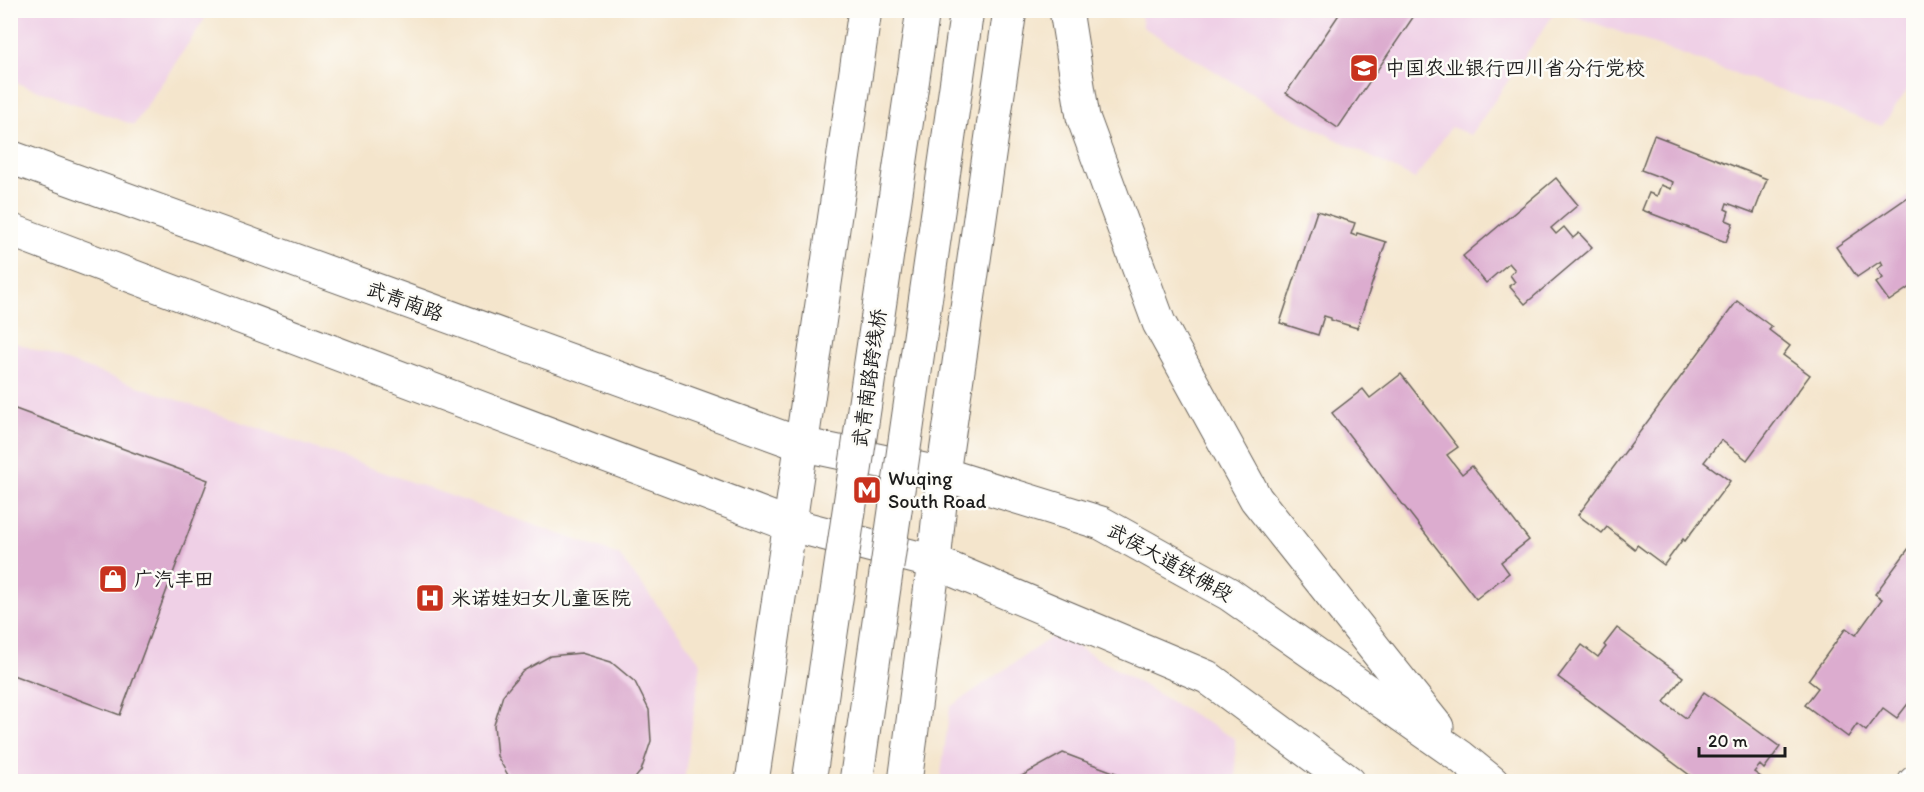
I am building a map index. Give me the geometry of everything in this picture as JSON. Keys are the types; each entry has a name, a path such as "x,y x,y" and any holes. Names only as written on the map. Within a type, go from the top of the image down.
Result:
{"main road":[{"path":"752,782 865,10"},
{"name":"武青南路跨线桥","path":"809,782 923,10"},
{"path":"856,782 967,10"},
{"path":"905,782 934,562 943,474 1010,10"},
{"path":"1066,10 1083,117 1159,323 1256,499 1461,757"},
{"name":"武青南路","path":"10,157 800,444"},
{"path":"10,230 788,524 934,562 1207,678 1349,782"},
{"name":"武侯大道铁佛段","path":"800,444 943,474 1101,523 1229,594 1461,757 1492,782"}],"shaded area":[{"path":"11,10 210,11 134,125 11,81"},
{"name":"中国农业银行四川省分行党校","path":"1140,11 1556,11 1471,135 1451,127 1415,179 1278,110 1143,27"},
{"name":"中国农业银行四川省分行党校","path":"1561,11 1913,11 1913,82 1882,126"},
{"name":"米诺娃妇女儿童医院","path":"10,341 619,555 701,663 684,781 11,781"},
{"path":"1056,634 1235,739 1236,781 940,782 950,707"}],"building":[{"path":"1342,10 1418,10 1338,128 1286,93"},
{"path":"1654,135 1767,179 1754,213 1727,203 1725,209 1729,211 1726,220 1733,223 1726,242 1642,210 1649,193 1657,196 1661,185 1671,189 1673,182 1641,170"},
{"path":"1556,178 1578,205 1551,228 1556,234 1564,227 1573,238 1579,233 1592,247 1525,304 1509,286 1515,282 1510,275 1515,270 1509,263 1486,283 1463,256"},
{"path":"1914,193 1914,284 1889,301 1876,283 1883,278 1877,269 1883,265 1881,261 1857,277 1836,247"},
{"path":"1317,211 1355,223 1351,234 1356,236 1357,233 1386,242 1357,328 1324,316 1318,335 1280,323"},
{"path":"1737,301 1772,327 1769,330 1790,346 1783,355 1810,375 1747,460 1721,440 1704,462 1730,481 1664,565 1637,545 1635,549 1607,527 1602,533 1578,515"},
{"path":"1401,374 1458,447 1447,455 1462,474 1472,466 1529,540 1501,562 1509,573 1476,599 1332,413 1363,389 1370,398"},
{"path":"10,407 208,480 120,715 10,674"},
{"path":"1912,544 1914,545 1914,696 1897,718 1883,708 1866,731 1857,724 1848,737 1805,705 1818,688 1808,680 1846,628 1856,635 1882,599 1875,594"},
{"path":"1617,628 1683,677 1664,702 1686,718 1704,692 1780,747 1764,769 1760,765 1754,772 1768,782 1699,782 1558,677 1582,645 1598,657"},
{"path":"581,653 611,662 635,682 649,710 651,741 641,771 632,782 512,782 497,756 494,725 503,695 523,671 550,656"},
{"path":"1063,753 1137,781 1137,782 1011,782"}],"place":[{"name":"中国农业银行四川省分行党校","path":"1364,68"},
{"name":"Wuqing South Road","path":"867,490"},
{"name":"广汽丰田","path":"113,579"},
{"name":"米诺娃妇女儿童医院","path":"430,598"}]}
